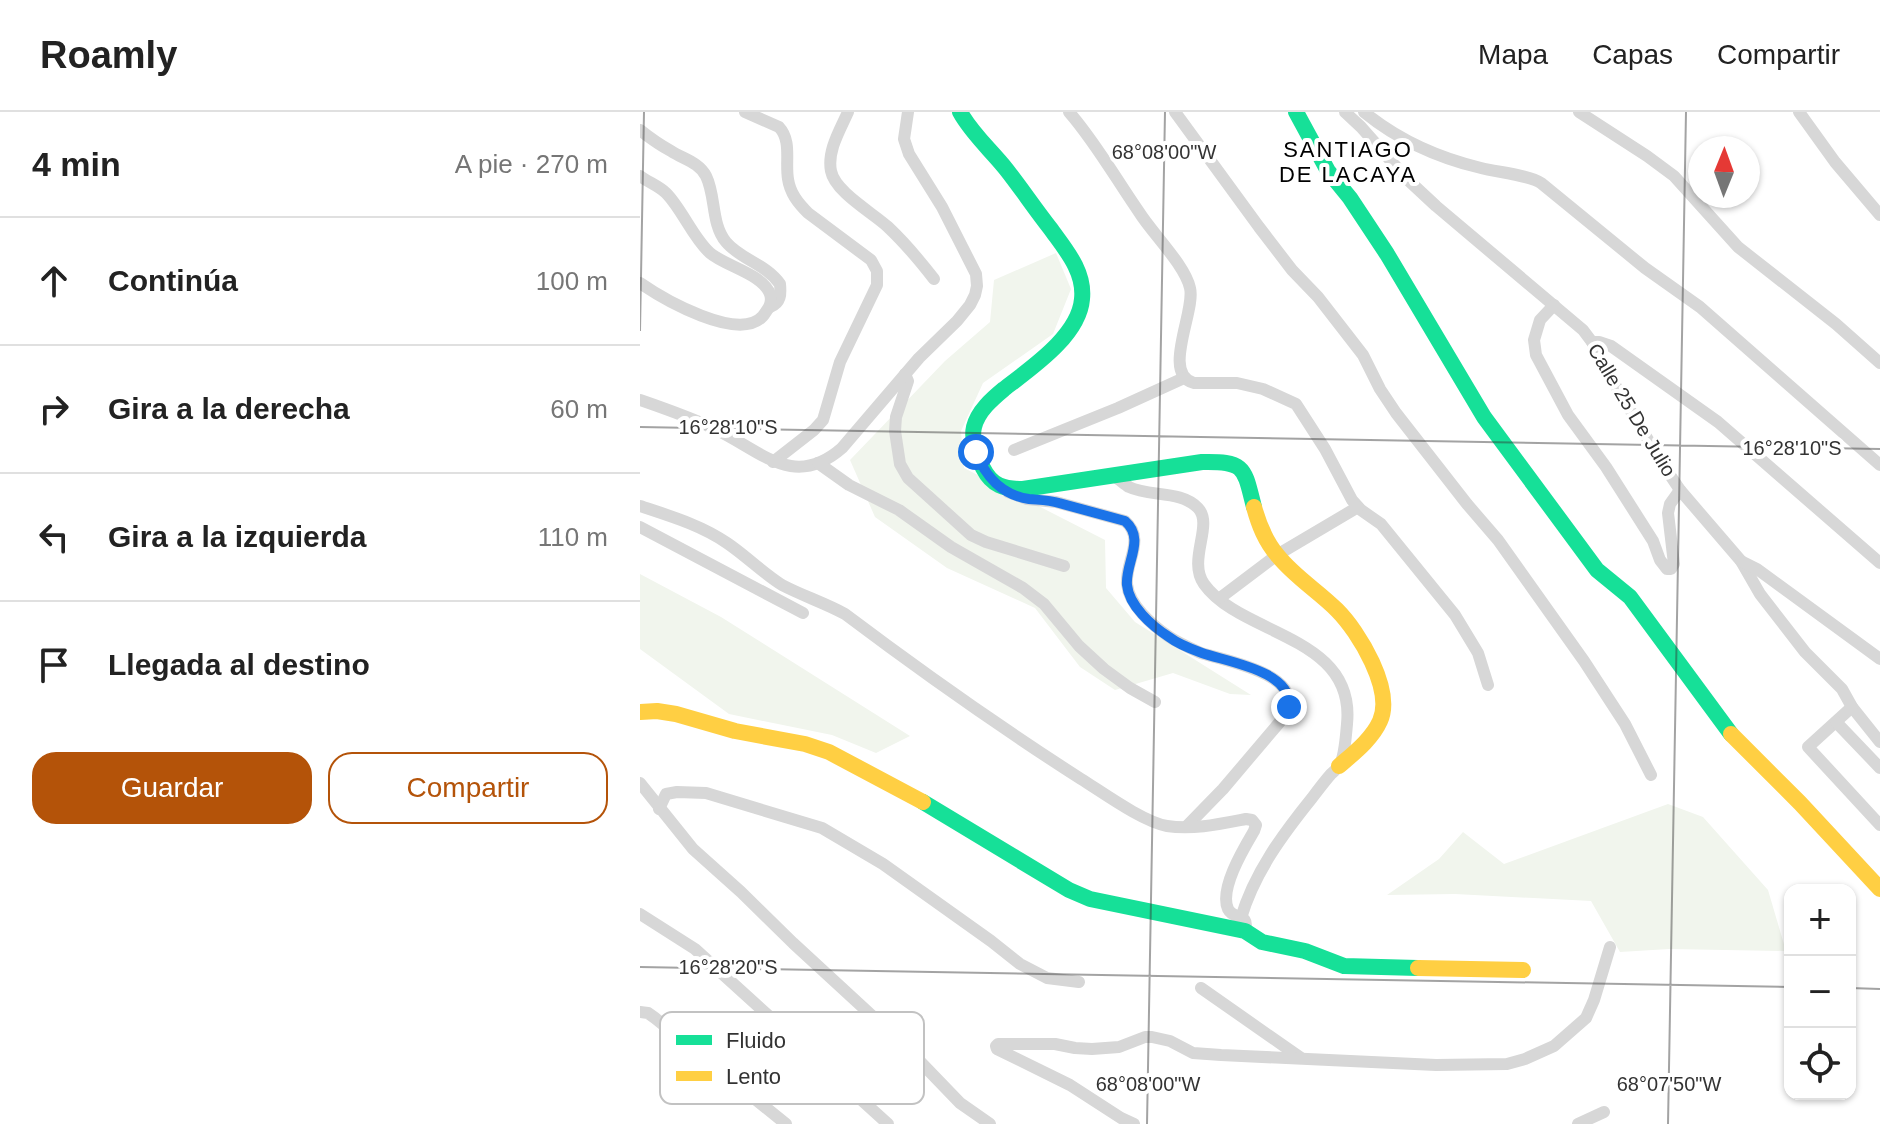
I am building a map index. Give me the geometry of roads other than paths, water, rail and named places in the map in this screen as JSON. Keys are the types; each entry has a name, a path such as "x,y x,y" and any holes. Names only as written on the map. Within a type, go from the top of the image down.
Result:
{"street":[{"path":"745,112 783,131 791,192 808,213 871,260 878,277 875,292 840,362 823,420 773,462"},
{"path":"848,112 830,154 834,179 886,225 934,279"},
{"path":"640,400 719,431 773,462 803,467 832,457 842,448 905,374 957,321 970,305 977,286 976,274 949,219 909,154 904,139 908,112"},
{"path":"960,112 1072,259 1084,285 1080,308 1065,339 986,405 973,426 974,443 984,469 995,484 1017,496 1056,502 1125,521 1132,527 1135,541 1127,584 1130,597 1153,625 1185,646 1263,673 1277,681 1288,694 1289,707 1284,717 1186,827"},
{"path":"1069,112 1181,269 1190,287 1191,299 1180,353 1184,378 1194,383 1237,383 1263,389 1296,404 1352,500 1381,524 1455,615 1478,653 1488,685"},
{"path":"1175,112 1292,270 1318,297 1363,355 1396,413 1498,540 1584,661 1625,724 1651,775"},
{"path":"1296,112 1328,171 1387,254 1484,417 1587,557 1597,570 1630,597 1733,736 1880,889"},
{"path":"1304,129 1308,112"},
{"name":"Calle 25 De Julio","path":"1345,112 1365,119 1407,179 1436,206 1576,322 1592,342 1680,490 1741,561 1760,594 1798,643 1842,689 1880,742"},
{"path":"1579,112 1674,176 1738,247 1880,363"},
{"path":"1799,112 1835,162 1880,215"},
{"path":"1807,112 1817,135"},
{"path":"1365,119 1458,162 1532,178 1541,183 1645,268 1700,307 1880,465"},
{"path":"640,130 695,164 706,175 724,240 769,271 780,284 779,300 758,321 736,326 692,312 656,295 640,283"},
{"path":"640,176 666,193 709,252 763,283 770,295 770,307"},
{"path":"1554,305 1540,320 1534,340 1536,355 1568,415 1606,467 1667,569 1674,564 1668,513 1680,490"},
{"path":"1592,342 1611,346 1718,422 1880,563"},
{"path":"905,374 908,381 896,417 895,431 900,464 908,478 971,535 1064,566"},
{"path":"1014,450 1184,378"},
{"path":"1002,487 1039,487 1202,462 1234,464 1242,469 1246,477 1263,534 1277,555 1346,620 1367,654 1382,692 1384,706 1377,727 1309,802 1271,856 1248,896 1243,924"},
{"path":"818,463 849,485 899,510 951,547 1023,588 1044,604 1079,646 1104,669 1155,702"},
{"path":"1114,476 1129,487 1185,500 1196,506 1201,513 1203,528 1197,565 1206,586 1229,606 1311,650 1330,669 1347,703 1346,735 1339,766"},
{"path":"640,506 696,525 725,541 781,584 845,614 986,717 1118,803 1165,826 1186,827 1246,819 1254,822 1254,831 1234,870 1227,895 1229,910 1262,942 1305,951 1344,966 1523,970"},
{"path":"1220,598 1277,555 1358,507"},
{"path":"640,527 803,613"},
{"path":"1741,561 1757,569 1880,659"},
{"path":"1852,707 1808,747 1880,825"},
{"path":"640,712 676,714 829,752 919,799 1069,890 1090,899 1243,924"},
{"path":"1836,722 1880,768"},
{"path":"640,783 693,849 868,1012"},
{"path":"659,809 666,794 706,793 822,828 883,864 1020,964 1047,978 1079,982"},
{"path":"640,914 705,957 765,1012"},
{"path":"1134,1124 1070,1085 996,1046 1055,1044 1075,1048 1109,1048 1152,1037 1170,1041 1193,1053 1461,1066 1507,1064 1554,1046 1586,1018 1610,947"},
{"path":"1201,988 1301,1058"},
{"path":"640,1012 648,1013 660,1022"},
{"path":"924,1066 960,1103 990,1124"},
{"path":"761,1104 786,1124"},
{"path":"866,1104 888,1124"},
{"path":"1578,1124 1604,1112"}],"district":[{"name":"SANTIAGO DE LACAYA","path":"1348,162"}]}
